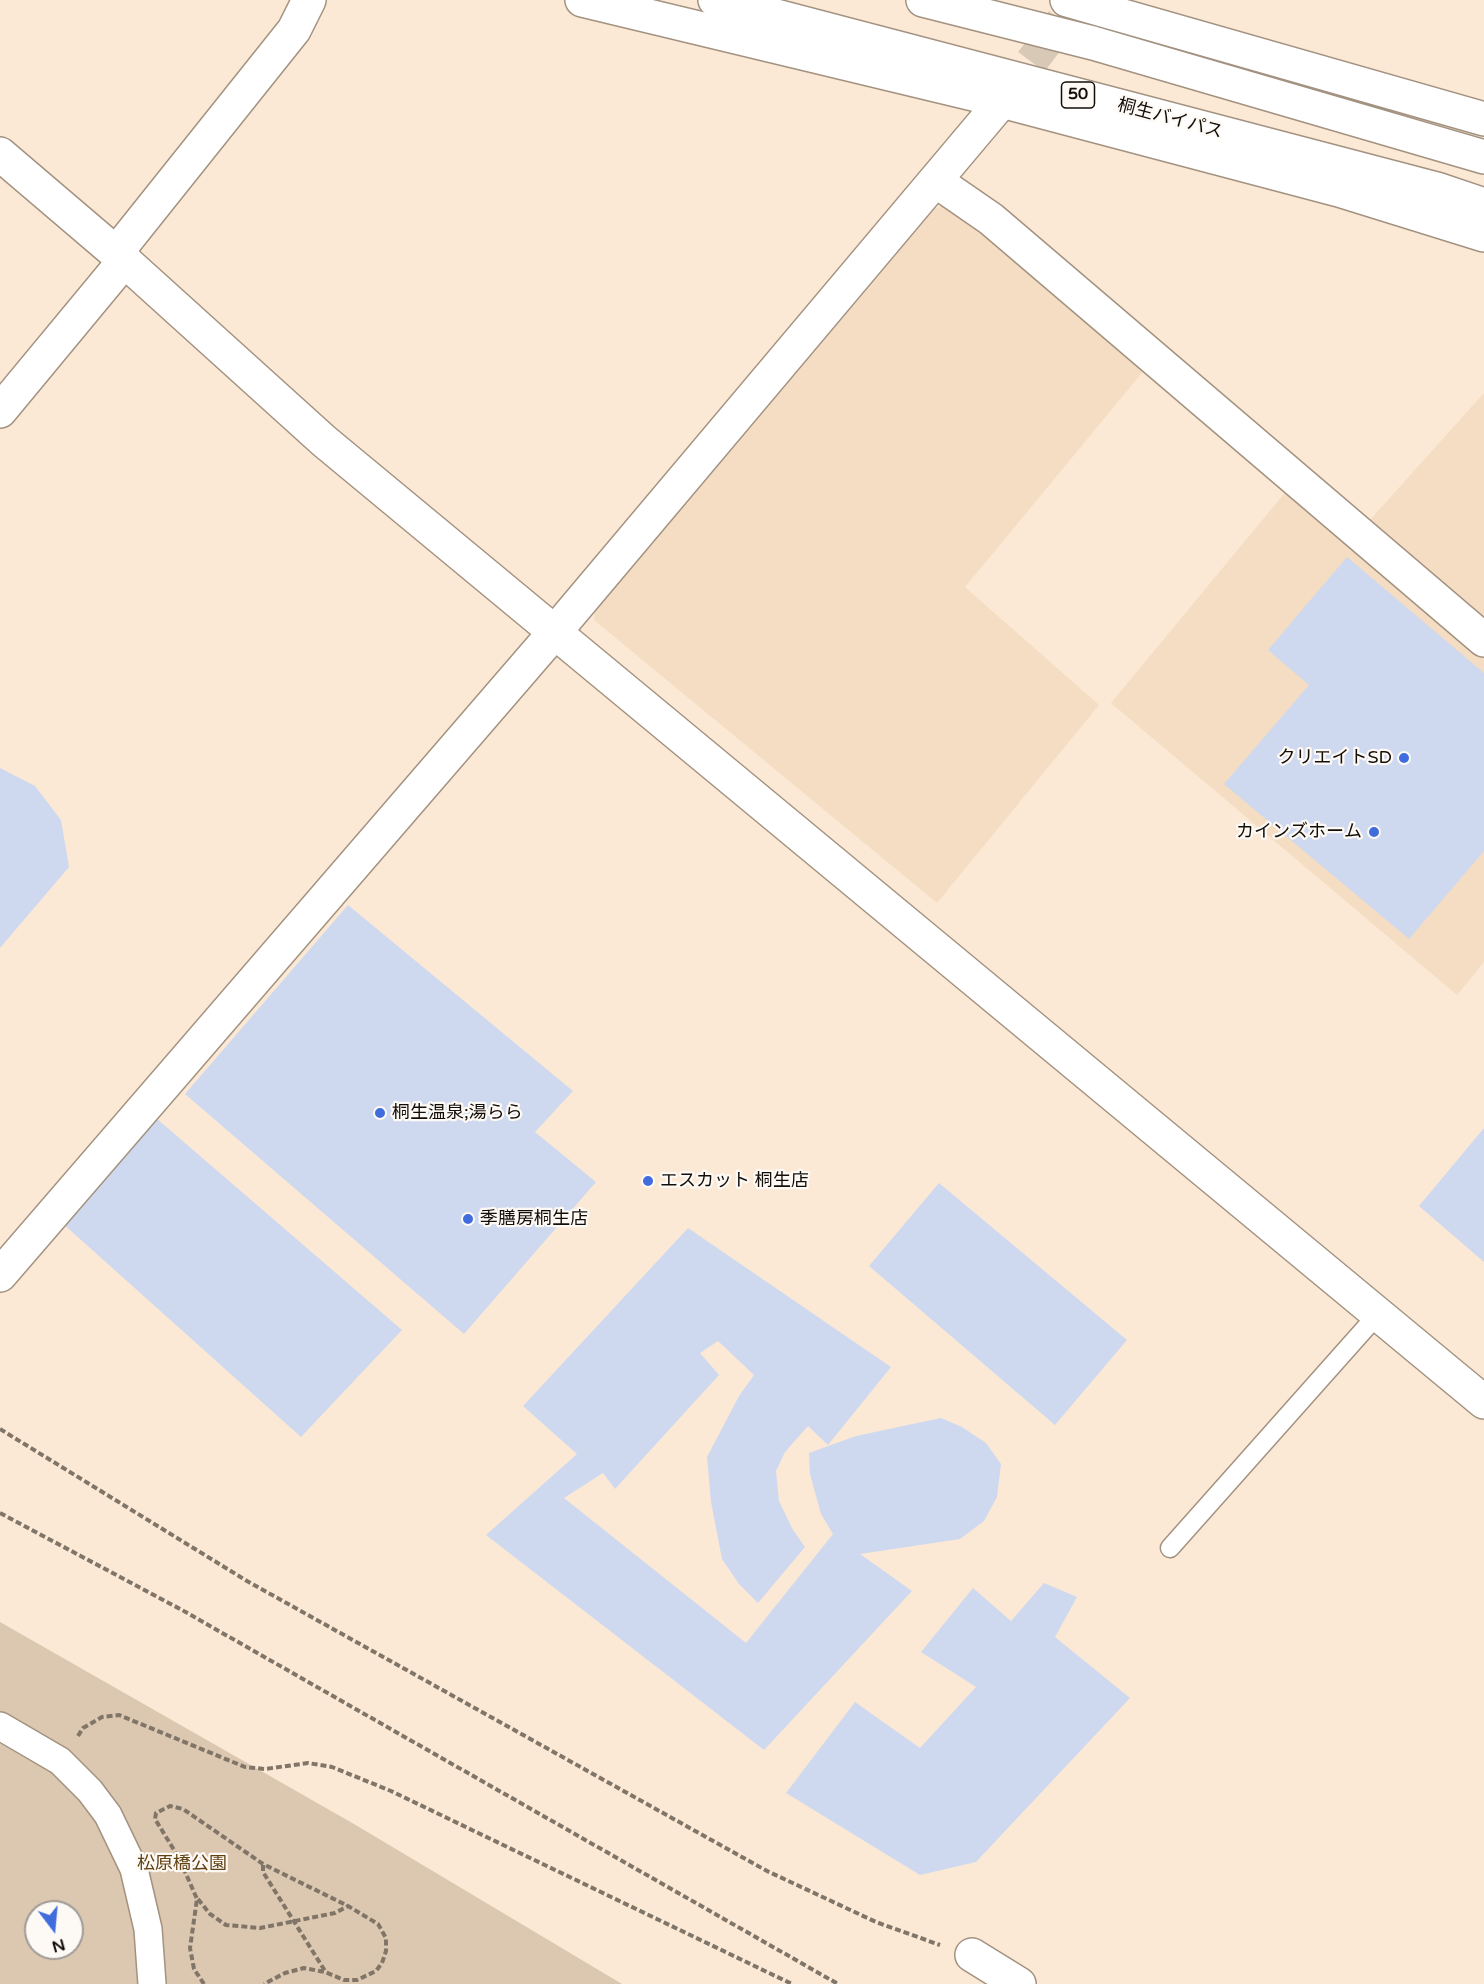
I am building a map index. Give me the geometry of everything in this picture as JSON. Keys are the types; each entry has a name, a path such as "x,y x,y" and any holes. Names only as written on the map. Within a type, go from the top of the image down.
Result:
{"main road":[{"path":"0,411 294,30 309,0"},
{"path":"582,0 1002,101 1339,189 1484,235"},
{"name":"桐生バイパス","path":"716,0 1440,190 1484,205"},
{"path":"924,0 1093,43 1469,152"},
{"path":"1073,6 1484,119"},
{"path":"0,1275 554,633 1002,101"},
{"path":"0,154 121,257 324,441 1484,1402"},
{"path":"936,181 991,219 1484,640"},
{"path":"972,1954 1019,1984"}],"street":[{"path":"0,1726 60,1761 90,1791 108,1815 134,1869 148,1929 152,1984"}],"lane":[{"path":"1170,1548 1377,1314"}],"path":[{"path":"0,1429 247,1581 767,1870 876,1922 972,1954"},
{"path":"0,1513 182,1610 838,1984"},
{"path":"60,1761 83,1728 102,1717 119,1715 245,1767 264,1769 308,1763 332,1767 391,1791 792,1984"},
{"path":"264,1984 285,1973 304,1968 325,1972 344,1980 357,1980 376,1971 386,1951 386,1938 378,1924 348,1906 263,1864 183,1809 170,1806 156,1813 155,1819 179,1858 198,1899 210,1914 226,1925 260,1928 335,1913 348,1906"},
{"path":"263,1864 263,1872 325,1972"},
{"path":"198,1899 190,1948 194,1970 204,1984"}],"shaded area":[{"path":"948,204 1146,368 965,587 1099,705 937,903 594,620 596,596 924,212"},
{"path":"1484,393 1484,619 1369,521"},
{"name":"カインズホーム","path":"1288,489 1484,653 1484,962 1457,995 1111,703"}],"green space":[{"name":"松原橋公園","path":"0,1622 354,1824 622,1984 0,1984"}],"building":[{"path":"1347,557 1484,673 1484,851 1409,939 1224,784 1309,685 1268,650"},
{"path":"0,768 35,786 61,820 69,867 0,948"},
{"name":"桐生温泉;湯らら","path":"348,905 573,1091 535,1132 596,1182 464,1334 185,1094"},
{"path":"156,1118 402,1330 301,1437 61,1222"},
{"path":"1484,1128 1484,1262 1419,1206"},
{"path":"939,1183 1127,1340 1055,1425 869,1266"},
{"path":"688,1228 891,1367 828,1445 808,1426 785,1452 776,1471 779,1501 793,1530 805,1547 758,1603 739,1584 722,1559 711,1502 707,1457 739,1396 754,1375 718,1341 700,1353 719,1375 615,1489 603,1473 564,1498 746,1643 833,1534 821,1514 810,1474 809,1453 856,1436 941,1418 962,1427 986,1443 1001,1464 997,1497 984,1521 960,1539 860,1554 912,1591 764,1750 486,1535 577,1454 523,1406"},
{"path":"1044,1583 1077,1597 1055,1637 1130,1698 976,1862 920,1875 786,1793 855,1702 920,1748 976,1687 921,1652 973,1588 1011,1621"}],"tunnel":[{"path":"1002,101 1062,21"}],"place":[{"name":"クリエイトSD","path":"1404,758"},
{"name":"カインズホーム","path":"1374,832"},
{"name":"桐生温泉;湯らら","path":"380,1113"},
{"name":"エスカット 桐生店","path":"648,1181"},
{"name":"季膳房桐生店","path":"468,1219"}]}
